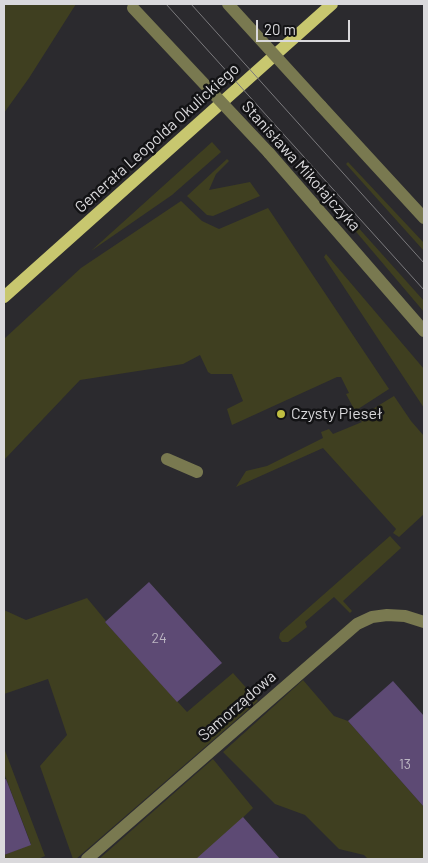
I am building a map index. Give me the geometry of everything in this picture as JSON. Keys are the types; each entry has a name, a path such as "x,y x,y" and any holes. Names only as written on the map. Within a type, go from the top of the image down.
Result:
{"main road":[{"name":"Generała Leopolda Okulickiego","path":"4,298 332,4"}],"street":[{"path":"228,4 424,218"},
{"name":"Stanisława Mikołajczyka","path":"131,6 269,153 424,331"},
{"path":"167,459 197,472"},
{"name":"Samorządowa","path":"87,859 357,624 372,617 387,614 405,616 424,622"}],"shaded area":[{"path":"4,4 76,4 29,78 4,113"},
{"path":"212,142 221,152 172,195 91,251"},
{"path":"227,159 229,161 216,174 209,190 250,182 260,196 213,216 207,215 187,196"},
{"path":"348,162 424,243 424,251 346,164"},
{"path":"321,186 424,301 424,312 319,188"},
{"path":"181,201 202,221 219,229 268,208 389,389 355,411 346,394 349,393 341,377 337,377 232,425 227,409 243,401 232,374 211,374 208,372 200,355 183,364 80,380 4,460 4,339 81,268"},
{"path":"326,254 424,369 424,408 324,257"},
{"path":"394,396 424,436 424,514 399,537 393,533 396,529 323,448 236,487 246,471 267,466 323,438 321,432 329,429 333,434 362,422 358,418"},
{"path":"390,536 401,548 343,601 352,611 350,613 334,597 305,622 307,627 288,642 282,642 279,638 280,633"},
{"path":"87,598 105,622 187,712 233,673 258,701 76,859 73,859 40,766 67,735 48,679 4,694 4,610 26,620"},
{"path":"303,680 334,716 348,721 424,807 424,859 368,859 364,855 339,849 305,815 275,804 223,752"},
{"path":"4,748 45,856 38,859 4,859 4,855 31,844 4,773"},
{"path":"213,759 253,808 199,859 99,859"}],"building":[{"path":"149,582 222,663 177,702 105,622"},
{"path":"393,681 424,716 424,807 348,721"},
{"path":"6,779 31,845 4,855 4,780"},
{"path":"243,817 280,859 196,859"}],"tram line":[{"path":"166,4 424,290"},
{"path":"191,4 424,263"}],"place":[{"name":"Czysty Pieseł","path":"281,414"}]}
